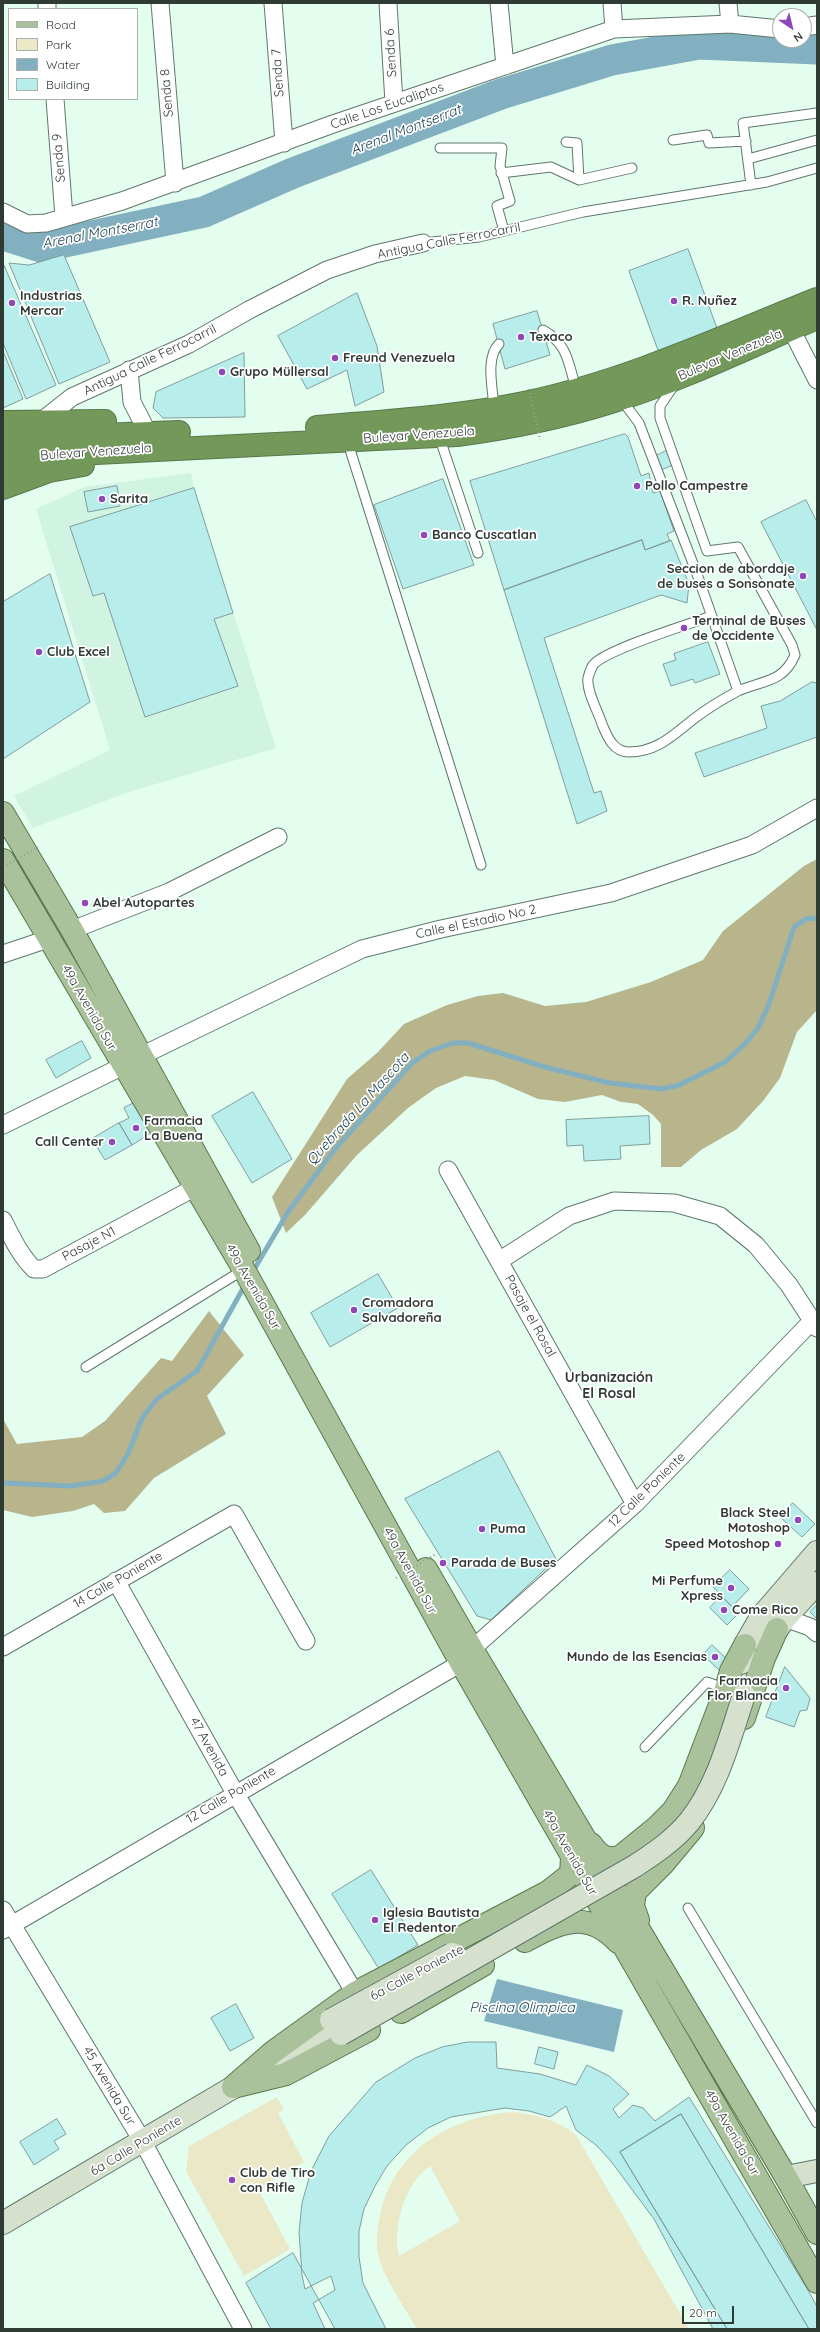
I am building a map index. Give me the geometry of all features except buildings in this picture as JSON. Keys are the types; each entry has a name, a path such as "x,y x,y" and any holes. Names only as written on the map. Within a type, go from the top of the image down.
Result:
{"highway":[{"name":"Bulevar Venezuela","path":"3,444 44,438 308,428 446,416 494,408 525,402 576,388 647,366 817,300"},
{"name":"Bulevar Venezuela","path":"3,466 36,456 439,434 457,435 513,427 612,402 687,374 817,318"},
{"path":"3,422 42,420 124,422 148,433"},
{"path":"3,488 49,471 88,464 133,460 184,447"}],"main road":[{"name":"49a Avenida Sur","path":"3,813 72,930 132,1061 194,1188 246,1265"},
{"name":"49a Avenida Sur","path":"3,860 48,939 132,1061 246,1265 270,1304 466,1656 572,1858 632,1956 817,2282"},
{"path":"644,1938 633,1906 635,1892 645,1879 663,1864 685,1839 714,1791 728,1764 754,1685 781,1623"},
{"name":"49a Avenida Sur","path":"466,1656 582,1833 786,2177 815,2222"},
{"path":"582,1833 598,1854 604,1858 613,1859 620,1857 633,1848 673,1811 689,1786 734,1692"},
{"path":"633,1848 627,1859 627,1865 634,1875 645,1879"},
{"path":"233,2087 273,2052 355,1994 548,1892 571,1874 572,1858"},
{"path":"548,1892 561,1892 567,1896 573,1908 571,1921"},
{"path":"233,2087 286,2074 379,2024 550,1927 571,1921 601,1927 632,1956"}],"street":[{"name":"Senda 8","path":"160,3 175,183"},
{"name":"Senda 7","path":"273,3 284,143"},
{"name":"Senda 6","path":"388,3 394,104"},
{"path":"499,3 505,66"},
{"path":"612,3 614,29"},
{"path":"728,3 730,24"},
{"name":"Calle Los Eucaliptos","path":"3,212 26,224 46,223 175,183 394,104 614,29 730,24 772,27"},
{"name":"Senda 9","path":"55,100 64,217"},
{"name":"Antigua Calle Ferrocarril","path":"42,420 72,397 189,344 249,310 327,270 375,254 423,243"},
{"path":"791,329 817,380"},
{"path":"129,370 132,402 148,433"},
{"name":"Calle el Estadio No 2","path":"132,1061 362,949 441,929 611,893 752,846 817,808"},
{"path":"72,930 168,892 278,836"},
{"path":"3,954 48,939"},
{"path":"3,1125 132,1061"},
{"name":"Pasaje el Rosal","path":"448,1170 635,1504"},
{"name":"Pasaje N1","path":"3,1220 9,1245 34,1269 43,1269 194,1188"},
{"path":"499,1261 569,1216 614,1201 674,1203 720,1216 756,1245 789,1285 815,1325"},
{"name":"12 Calle Poniente","path":"7,1927 466,1656 635,1504 815,1325"},
{"name":"14 Calle Poniente","path":"3,1648 116,1581 234,1514 306,1641"},
{"path":"734,1692 745,1645 761,1617 817,1552"},
{"name":"47 Avenida","path":"116,1581 235,1793 355,1994"},
{"path":"734,1692 757,1662 781,1623 817,1583"},
{"path":"781,1623 810,1628 817,1633"},
{"name":"6a Calle Poniente","path":"3,2223 143,2142 336,2027 597,1882 653,1854 689,1822 708,1792 718,1769 734,1692"},
{"name":"45 Avenida Sur","path":"3,1910 7,1927 143,2142 244,2329"},
{"path":"786,2177 817,2170"}],"lane":[{"path":"751,185 743,124 817,113"},
{"path":"673,140 707,135 709,143 746,141"},
{"path":"748,159 817,140"},
{"path":"566,142 577,143 579,180"},
{"path":"440,148 502,148 500,166 510,201 497,206 504,231"},
{"path":"502,172 551,167 579,180 632,168"},
{"name":"Antigua Calle Ferrocarril","path":"423,243 480,237 583,212 751,185 817,168"},
{"path":"543,330 556,337 562,345 576,388"},
{"path":"494,408 491,359 493,350 499,344"},
{"path":"687,374 665,396 660,406 660,418 707,551 738,547 792,645 795,655 790,666 782,675 738,691 720,700 693,719 670,740 649,748 628,752 617,749 608,739 591,692 588,678 594,664 610,654 712,616"},
{"path":"612,402 624,403 639,423 697,574 738,691"},
{"path":"439,434 478,553"},
{"path":"347,440 481,865"},
{"path":"86,1367 246,1265"},
{"path":"645,1747 707,1682 734,1692"},
{"path":"688,1908 817,2123"}],"path":[{"path":"529,389 540,440"},
{"path":"3,867 38,847"},
{"path":"396,1578 436,1554"}],"shaded area":[{"path":"191,473 194,488 276,748 129,792 33,828 14,796 110,750 36,509 84,487"},
{"path":"817,859 817,1010 797,1032 780,1078 763,1101 737,1129 701,1150 681,1167 661,1167 661,1124 653,1115 638,1104 621,1102 602,1095 565,1102 538,1099 494,1080 465,1076 436,1088 408,1108 357,1155 305,1215 286,1233 272,1197 347,1079 378,1052 404,1024 447,1005 478,996 503,993 545,1006 586,1002 651,982 703,960 723,931 804,866"},
{"path":"209,1311 244,1355 207,1396 226,1434 154,1478 125,1511 104,1513 94,1504 73,1511 32,1517 3,1510 3,1419 17,1444 82,1437 105,1421 161,1358 172,1361"}],"green space":[{"name":"Club de Tiro con Rifle","path":"277,2097 284,2109 278,2113 304,2162 258,2189 290,2249 244,2276 186,2171 189,2146"},
{"path":"512,2112 538,2116 562,2125 576,2135 689,2329 417,2329 389,2282 378,2254 378,2227 388,2189 399,2170 413,2154 429,2140 448,2129 489,2115","holes":["430,2166 460,2221 399,2256 397,2232 402,2206 414,2183"]}],"water":[{"name":"Piscina Olimpica","path":"497,1979 623,2010 614,2052 484,2021"}],"waterway":[{"name":"Arenal Montserrat","path":"3,235 41,247 204,212 293,173 501,94 612,60 699,44 817,49"},
{"name":"Quebrada La Mascota","path":"252,1273 288,1212 335,1149 412,1063 430,1051 453,1043 468,1043 545,1067 610,1083 662,1089 679,1085 725,1062 745,1044 758,1028 769,1004 794,927 806,919 817,918"},
{"name":"Quebrada La Mascota","path":"3,1483 71,1486 103,1481 116,1473 128,1454 142,1418 157,1399 197,1371 245,1285"}],"place":[{"name":"R. Nuñez","path":"674,301"},
{"name":"Industrias Mercar","path":"12,303"},
{"name":"Texaco","path":"521,337"},
{"name":"Freund Venezuela","path":"335,358"},
{"name":"Grupo Müllersal","path":"222,372"},
{"name":"Pollo Campestre","path":"637,486"},
{"name":"Sarita","path":"102,499"},
{"name":"Banco Cuscatlan","path":"424,535"},
{"name":"Seccion de abordaje de buses a Sonsonate","path":"803,576"},
{"name":"Terminal de Buses de Occidente","path":"684,628"},
{"name":"Club Excel","path":"39,652"},
{"name":"Abel Autopartes","path":"85,903"},
{"name":"Farmacia La Buena","path":"136,1128"},
{"name":"Call Center","path":"112,1142"},
{"name":"Cromadora Salvadoreña","path":"354,1310"},
{"name":"Black Steel Motoshop","path":"798,1520"},
{"name":"Puma","path":"482,1529"},
{"name":"Speed Motoshop","path":"778,1544"},
{"name":"Parada de Buses","path":"443,1563"},
{"name":"Mi Perfume Xpress","path":"731,1588"},
{"name":"Come Rico","path":"724,1610"},
{"name":"Mundo de las Esencias","path":"715,1657"},
{"name":"Farmacia Flor Blanca","path":"786,1688"},
{"name":"Iglesia Bautista El Redentor","path":"375,1920"},
{"name":"Club de Tiro con Rifle","path":"232,2180"}],"district":[{"name":"Urbanización El Rosal","path":"609,1386"}]}
